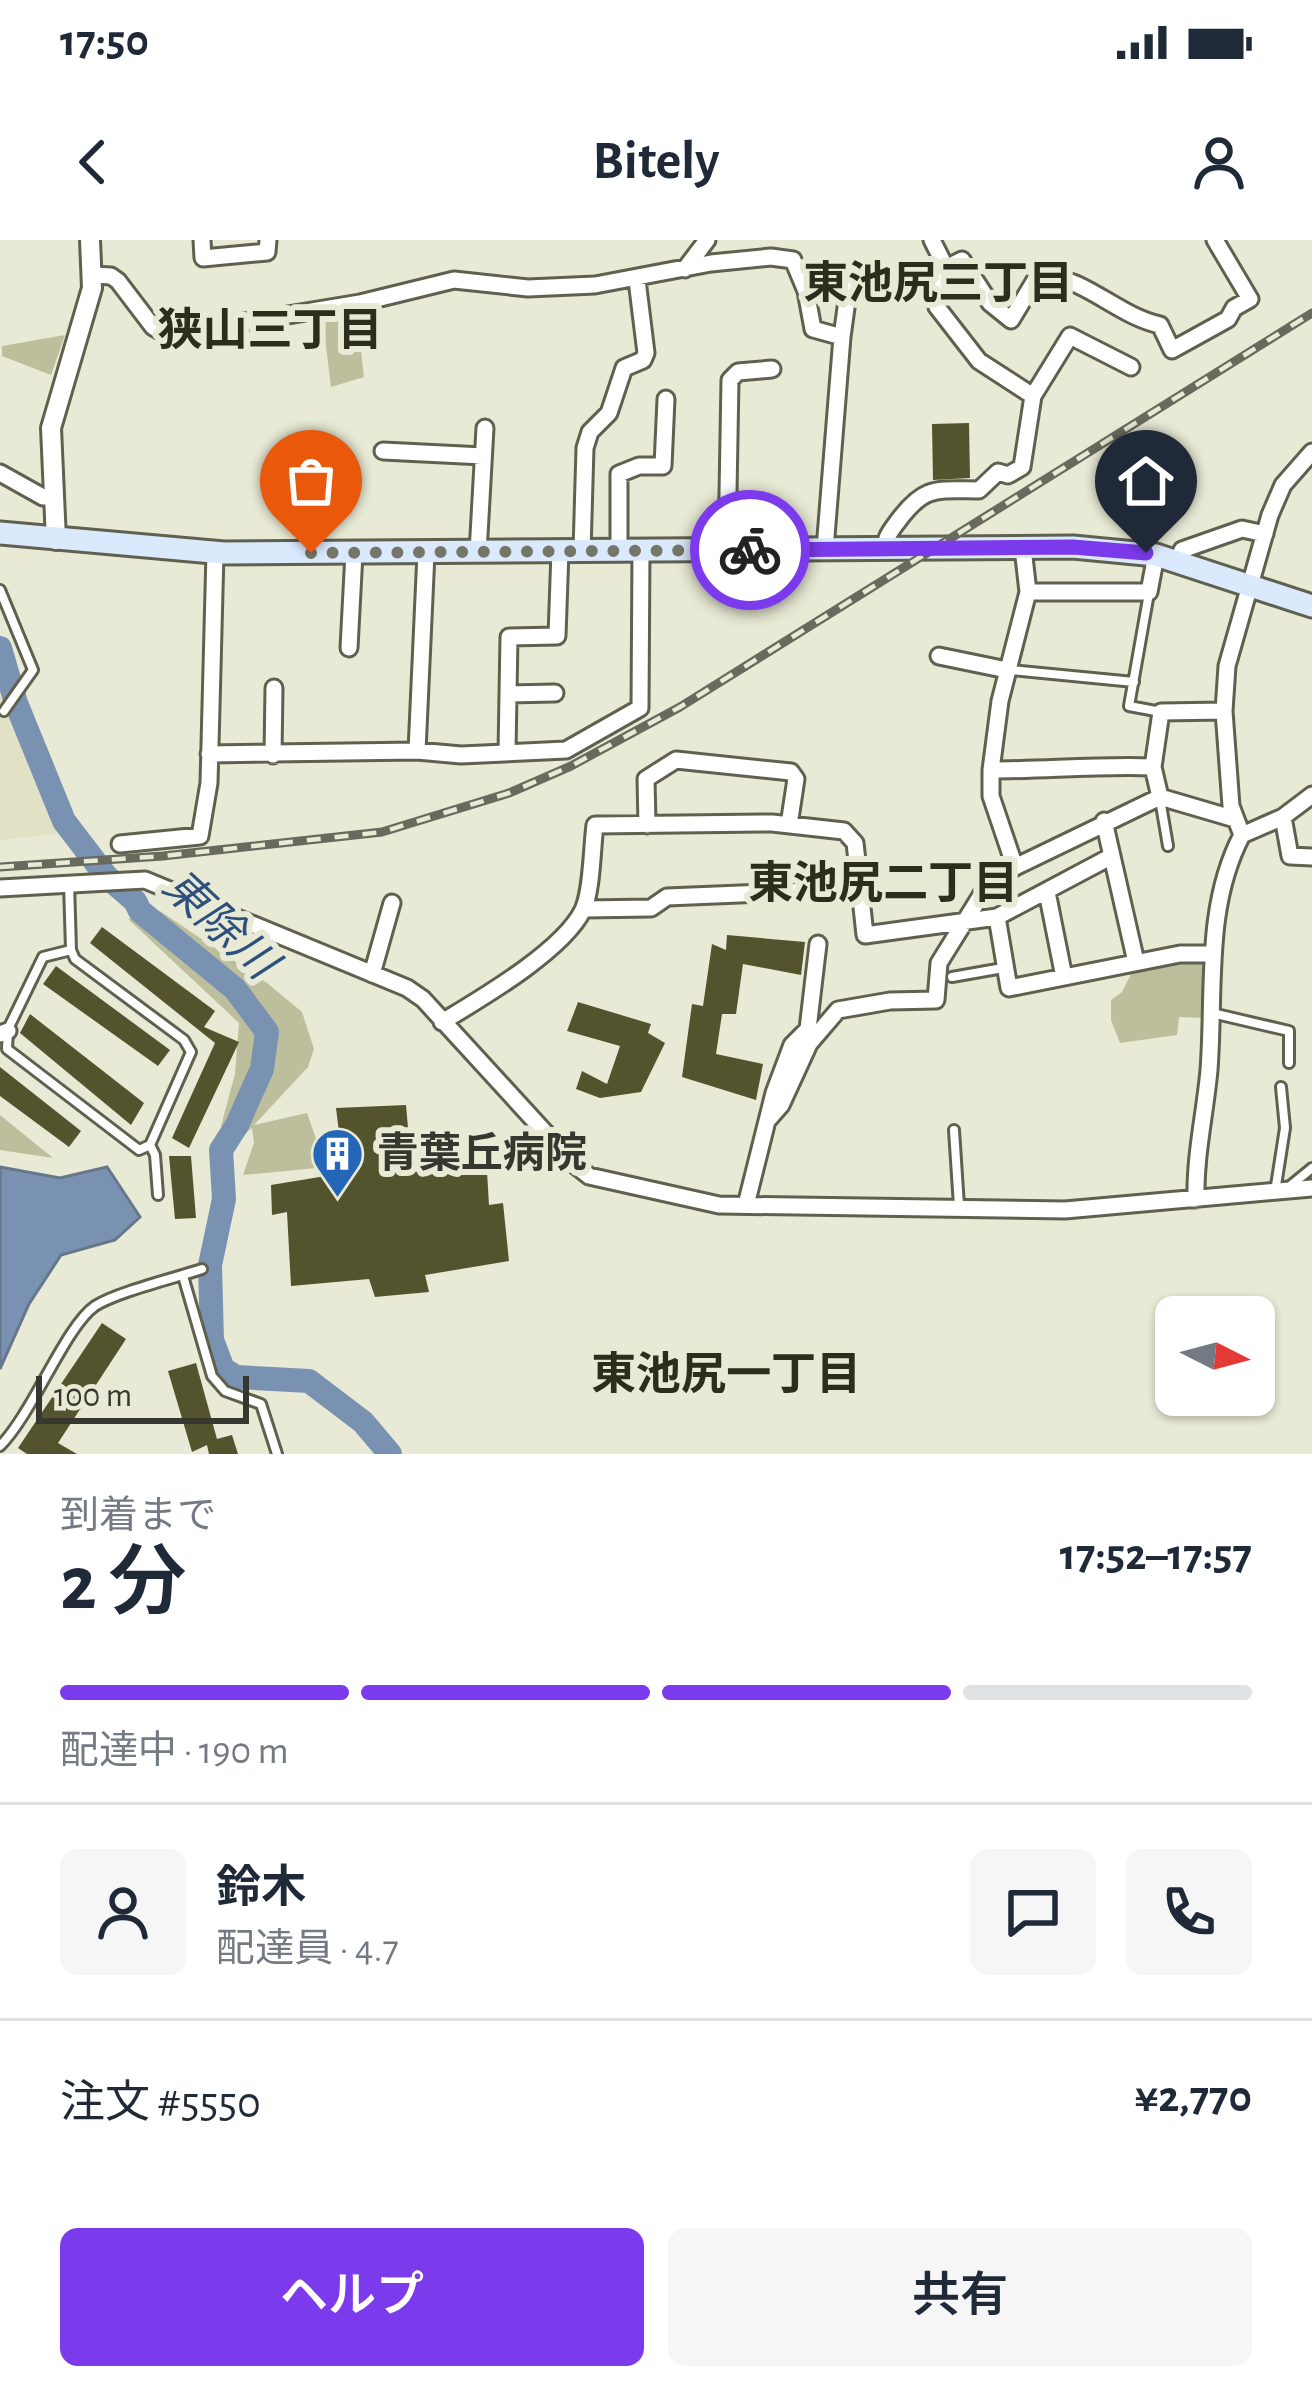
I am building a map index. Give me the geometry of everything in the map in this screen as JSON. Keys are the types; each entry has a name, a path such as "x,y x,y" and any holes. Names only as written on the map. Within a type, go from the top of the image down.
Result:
{"main road":[{"path":"0,533 215,553 1092,548 1167,558 1312,606"}],"street":[{"path":"56,540 51,428 88,303 93,275 90,240"},
{"path":"202,240 203,258 267,251 268,240"},
{"path":"686,268 707,240"},
{"path":"932,240 946,268 938,307 979,362 1034,396"},
{"path":"946,268 962,260 990,303 1011,320 1040,272 1072,282 1140,320 1160,325 1172,350 1228,319 1234,308 1250,299 1215,240"},
{"path":"93,275 118,281 153,327 166,334 360,303 454,280 528,288 637,280 770,257 793,260 806,291 813,329 842,337"},
{"path":"507,752 509,637 557,636 590,432 609,412 624,368 643,360 646,353 637,280"},
{"path":"825,549 849,286"},
{"path":"885,549 886,538 916,497 939,490 979,490 998,472 1008,475 1022,467 1034,396 1070,336 1131,367"},
{"path":"727,550 730,380 738,373 772,369"},
{"path":"209,754 417,751 461,755 566,750 640,709 630,550 619,474 639,466 663,466 665,399"},
{"path":"478,553 484,428"},
{"path":"383,451 483,456"},
{"path":"1196,1199 1213,954 1220,895 1238,827 1224,711 1227,666 1283,485 1312,452"},
{"path":"0,473 43,497 53,496"},
{"path":"1028,592 1149,592 1167,558 1182,550 1242,529 1265,534"},
{"path":"1015,867 991,796 991,770 1007,670 1028,592 1023,548"},
{"path":"120,844 200,836 209,783 215,553"},
{"path":"349,648 354,553"},
{"path":"417,751 426,553"},
{"path":"939,656 1007,670"},
{"path":"273,755 274,688"},
{"path":"508,694 555,693"},
{"path":"1160,797 1153,767 1161,712 1224,711"},
{"path":"647,825 646,779 676,760 791,772 796,779 789,825"},
{"path":"991,770 1153,767"},
{"path":"767,1121 781,1105 809,1044 838,1010 890,1001 936,1000 939,963 986,889 1015,867 1160,797 1238,827 1283,817 1312,795"},
{"path":"1283,817 1290,856 1312,857"},
{"path":"1104,821 1136,962"},
{"path":"442,1022 498,988 558,940 584,909 595,825 789,825 844,831 855,843 865,935 997,917 1112,856"},
{"path":"0,888 145,880 415,993 589,1176 713,1204 746,1205 1065,1210 1312,1188"},
{"path":"584,909 651,908 667,897 860,889"},
{"path":"1047,892 1064,977"},
{"path":"372,974 392,903"},
{"path":"997,917 1009,988 1180,954 1213,954"},
{"path":"746,1205 767,1121 793,1046 808,1029 818,944"}],"lane":[{"path":"0,590 33,670 6,708"},
{"path":"1149,592 1130,706 1161,712"},
{"path":"1007,670 1134,682"},
{"path":"1160,797 1168,846"},
{"path":"69,883 75,959 184,1040 191,1052 150,1144 139,1150 9,1053 4,1033 43,957 71,950"},
{"path":"952,976 1003,968"},
{"path":"1211,1012 1289,1031 1289,1063"},
{"path":"1279,1192 1285,1128 1281,1087"},
{"path":"954,1130 959,1208"},
{"path":"150,1144 158,1196"},
{"path":"1279,1192 1312,1168"},
{"path":"0,1446 87,1313 109,1299 202,1269"},
{"path":"183,1276 212,1376 225,1391 261,1404 277,1454"}],"shaded area":[{"path":"356,308 364,377 331,387 322,314"},
{"path":"65,335 51,375 2,356 2,346"},
{"path":"2,691 64,833 0,840"},
{"path":"160,911 302,1012 314,1049 308,1067 254,1125 307,1113 326,1167 243,1175 254,1143 252,1128 238,1139 221,1126 235,1074 239,1023 128,919"},
{"path":"1187,959 1208,959 1204,1018 1179,1017 1177,1035 1120,1043 1111,1020 1111,1000 1122,992 1131,974"},
{"path":"0,1115 53,1158 0,1150"}],"water":[{"path":"0,1167 60,1178 107,1167 140,1217 115,1240 61,1255 29,1304 0,1369"}],"building":[{"path":"969,423 970,478 933,480 932,424"},
{"path":"102,927 215,1011 204,1027 239,1042 189,1148 172,1138 215,1043 90,943"},
{"path":"727,935 805,942 801,975 743,964 736,1014 722,1014 716,1054 763,1064 756,1100 682,1077 692,1004 703,1006 712,944 726,950"},
{"path":"56,966 170,1050 158,1066 43,984"},
{"path":"578,1002 651,1024 648,1033 665,1043 641,1092 600,1098 576,1089 582,1071 607,1084 620,1046 567,1031"},
{"path":"30,1014 144,1103 131,1125 20,1033"},
{"path":"0,1067 81,1131 69,1147 0,1096"},
{"name":"青葉丘病院","path":"406,1105 411,1162 486,1155 489,1205 503,1203 509,1261 425,1275 429,1292 375,1297 369,1279 291,1286 287,1212 272,1215 271,1185 344,1173 336,1108"},
{"path":"169,1156 191,1156 196,1218 175,1219"},
{"path":"102,1323 126,1339 58,1443 77,1454 27,1454 18,1448"},
{"path":"196,1363 217,1439 232,1435 238,1454 209,1454 207,1445 192,1452 168,1371"}],"waterway":[{"name":"東除川","path":"0,648 16,703 64,821 106,876 140,911 235,989 267,1032 262,1069 221,1150 224,1199 210,1265 212,1340 223,1369 236,1377 309,1381 363,1422 390,1454"}],"railway":[{"path":"0,867 163,856 382,832 509,793 571,766 680,707 1312,313"}],"way so far":[{"path":"311,553 750,550"}],"place":[{"name":"青葉丘病院","path":"338,1200"}],"district":[{"name":"東池尻三丁目","path":"938,284"},
{"name":"狭山三丁目","path":"270,331"},
{"name":"東池尻二丁目","path":"883,884"},
{"name":"東池尻一丁目","path":"726,1375"}],"route":[{"path":"750,550 1073,547 1146,553"}]}
